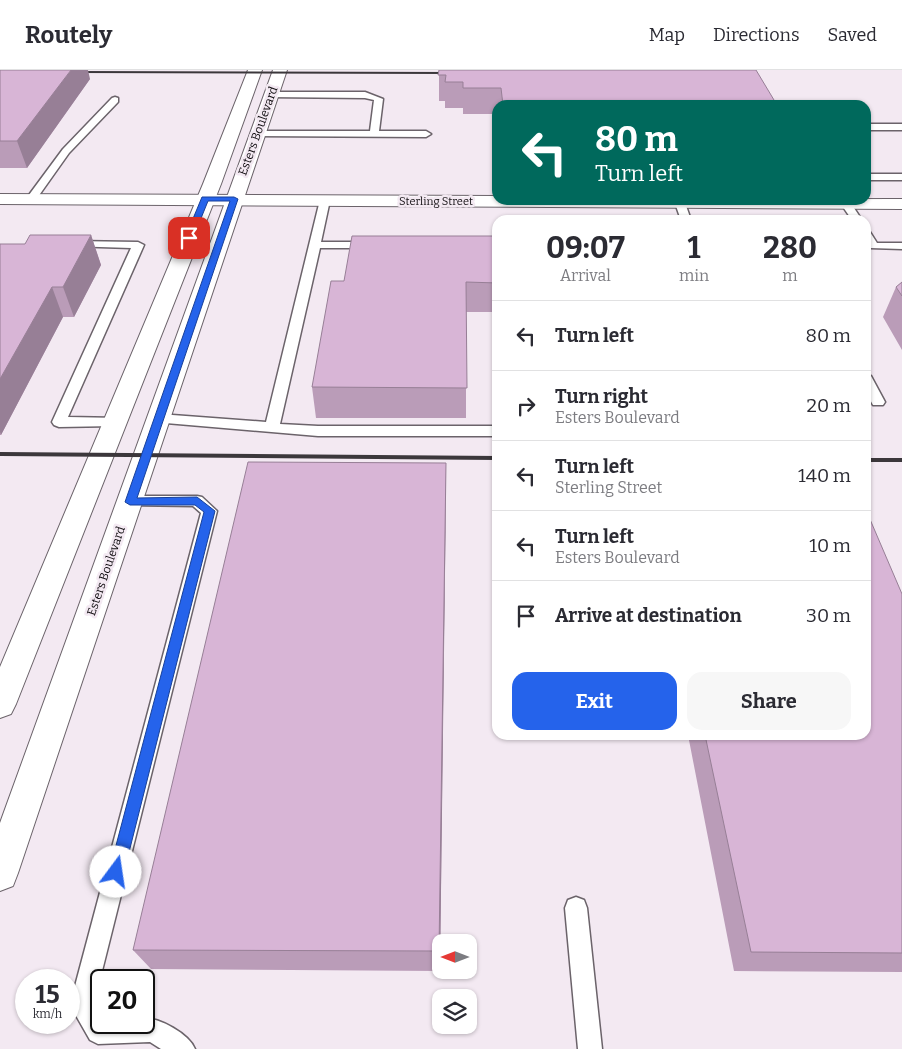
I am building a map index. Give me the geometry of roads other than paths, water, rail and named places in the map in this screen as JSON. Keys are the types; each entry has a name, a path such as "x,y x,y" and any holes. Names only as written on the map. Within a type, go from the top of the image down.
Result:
{"main road":[{"name":"Esters Boulevard","path":"0,704 205,199 255,70"},
{"name":"Esters Boulevard","path":"0,873 280,70"},
{"name":"Sterling Street","path":"0,199 492,201"},
{"name":"Sterling Street","path":"871,204 902,204"}],"lane":[{"path":"271,95 365,95 379,99 374,134"},
{"path":"30,199 66,150 116,100"},
{"path":"871,127 902,127"},
{"path":"257,134 426,134"},
{"path":"871,176 902,177"},
{"path":"272,428 325,200"},
{"path":"59,244 138,245 59,422 115,421"},
{"path":"315,246 382,245"},
{"path":"871,246 902,246"},
{"path":"871,389 878,402"},
{"path":"159,419 318,432 492,432"},
{"path":"130,502 197,501 209,511 82,1005 98,1032 153,1030 183,1049"},
{"path":"576,908 590,1049"}],"railway":[{"path":"75,72 452,73"},
{"path":"0,454 492,458"},
{"path":"871,460 902,460"}]}
